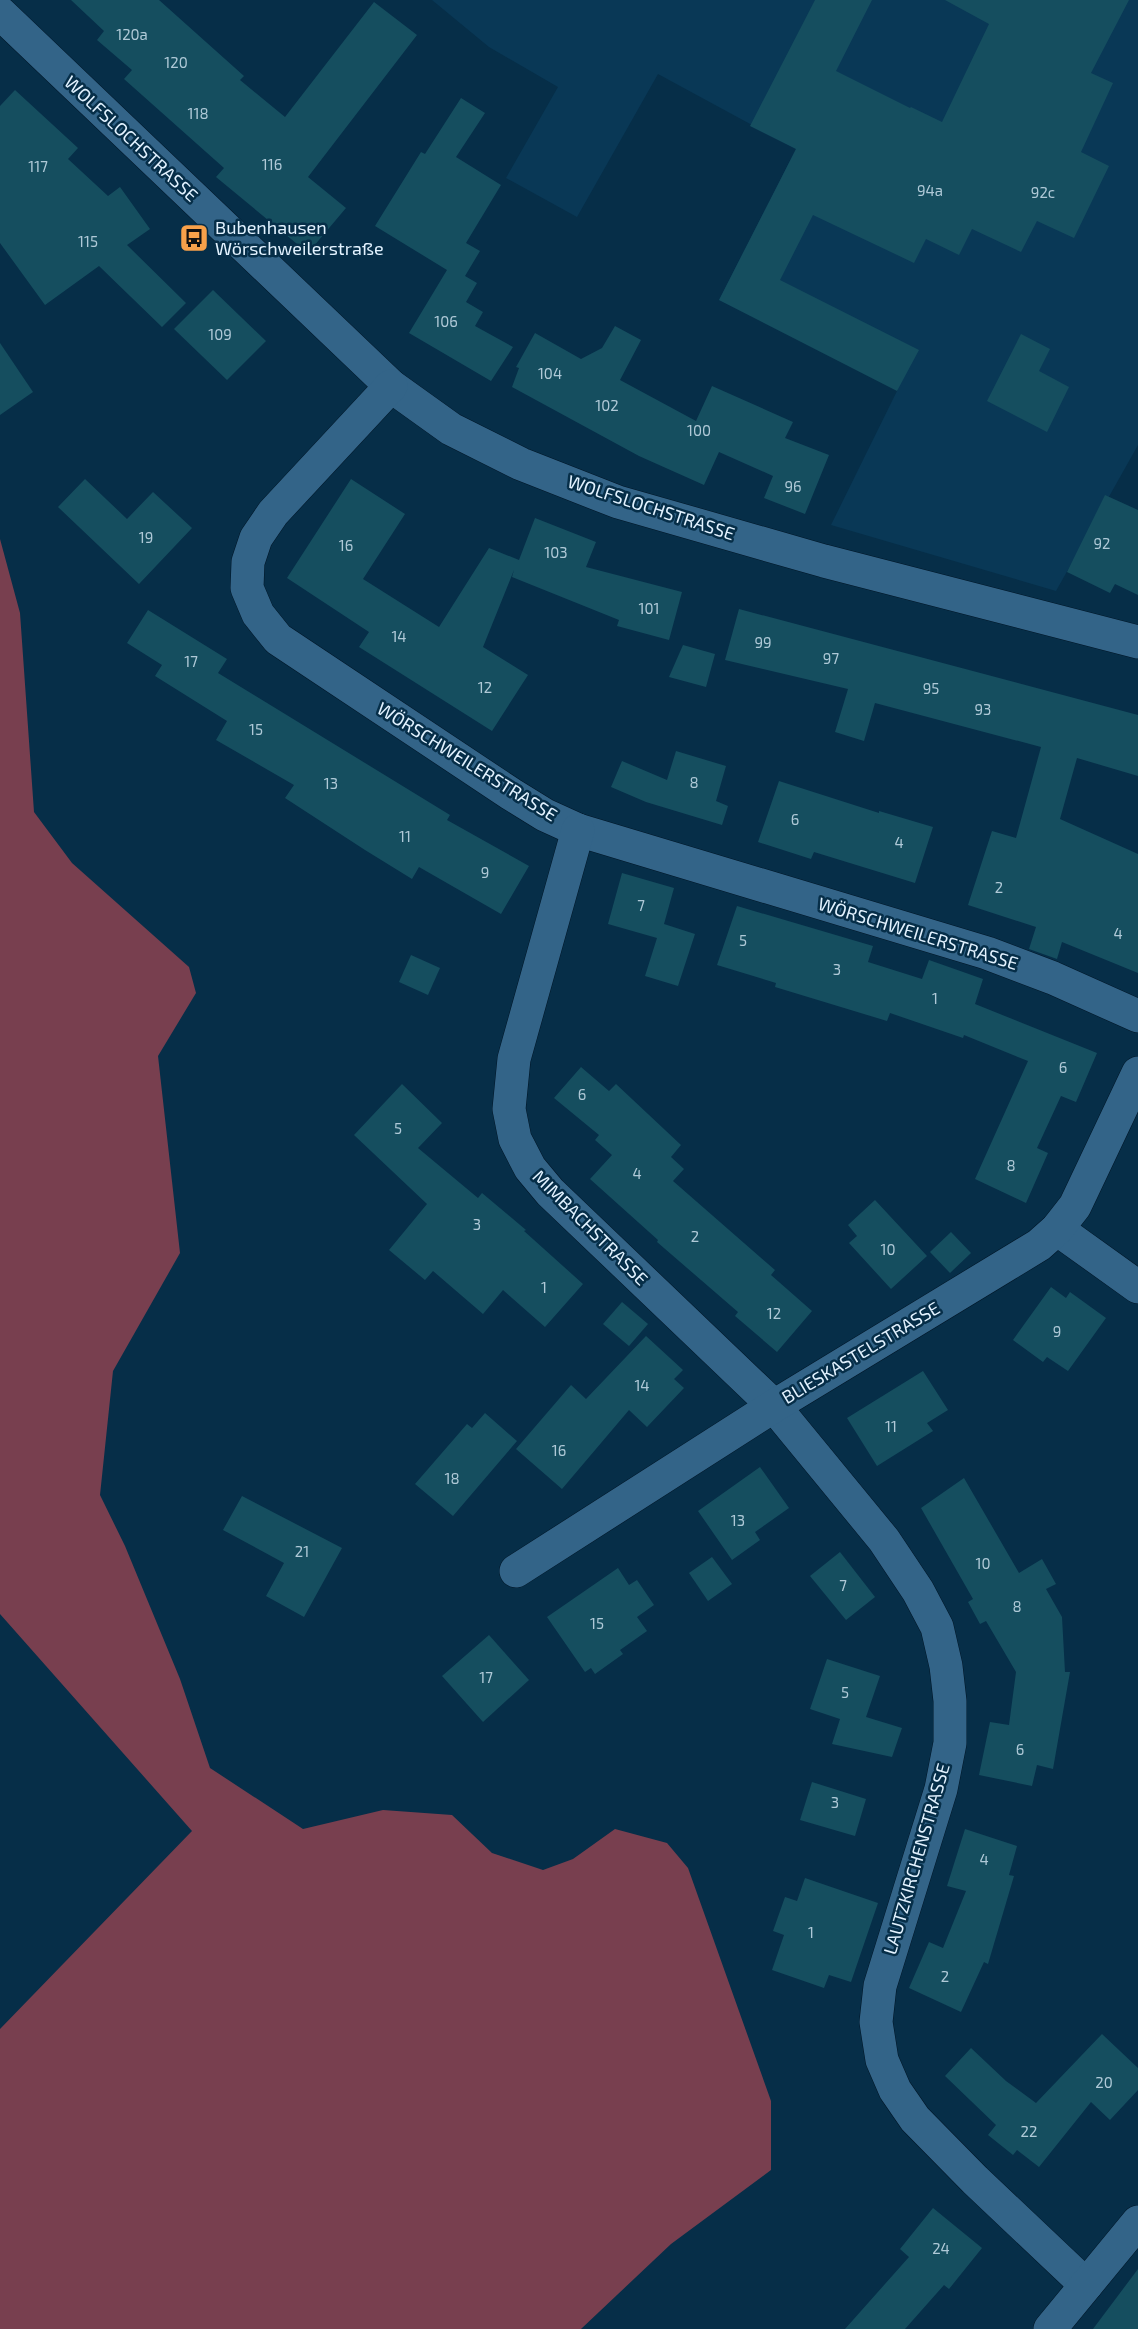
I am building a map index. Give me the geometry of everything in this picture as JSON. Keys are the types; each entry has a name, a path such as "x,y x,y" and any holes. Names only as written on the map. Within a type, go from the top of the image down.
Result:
{"street":[{"name":"WOLFSLOCHSTRASSE","path":"0,13 391,386 451,429 521,464 618,502 824,561 1138,642"},
{"name":"WÖRSCHWEILERSTRASSE","path":"391,386 273,513 256,538 248,562 247,588 258,614 278,639 511,794 545,815 578,830 987,952 1053,978 1138,1016"},
{"name":"MIMBACHSTRASSE","path":"578,830 514,1059 509,1109 515,1139 530,1168 550,1192 774,1406"},
{"name":"BLIESKASTELSTRASSE","path":"516,1571 774,1406 1039,1245 1057,1229 1075,1206 1138,1073"},
{"path":"1057,1229 1138,1287"},
{"name":"LAUTZKIRCHENSTRASSE","path":"774,1406 884,1540 918,1592 937,1627 946,1666 950,1701 950,1743 941,1789 880,1986 876,2022 882,2060 894,2090 915,2119 975,2180 1086,2285"},
{"path":"1050,2329 1138,2223"}],"shaded area":[{"path":"432,0 1138,0 1138,445 1056,591 831,525 898,389 719,300 796,149 658,74 577,217 506,178 558,87 489,47"},
{"path":"0,539 20,613 34,812 72,863 189,967 196,993 158,1056 180,1253 113,1371 100,1495 125,1546 180,1679 210,1768 303,1829 383,1810 452,1815 492,1853 543,1870 573,1859 615,1829 667,1843 688,1868 771,2101 771,2170 671,2244 581,2329 0,2329 0,2029 192,1831 0,1614"}],"building":[{"path":"71,0 159,0 244,76 240,80 285,117 374,2 417,35 308,177 346,208 308,253 216,177 224,168 124,79 132,70 97,40 104,31"},
{"path":"815,0 872,0 836,71 942,122 989,24 945,0 1129,0 1091,73 1113,83 1081,152 1109,166 1074,238 1037,221 1021,252 972,229 959,255 926,239 914,263 813,215 780,280 919,350 897,391 719,300 796,149 750,126"},
{"path":"15,90 78,148 68,159 108,196 120,187 150,229 127,245 186,303 162,327 99,266 45,305 0,243 0,106"},
{"path":"461,98 485,113 456,157 501,185 466,243 480,251 465,276 477,283 466,302 483,312 475,326 513,347 491,381 409,333 447,270 375,226 421,152 425,154"},
{"path":"213,290 266,341 227,380 174,329"},
{"path":"615,326 641,340 620,380 696,421 712,386 793,422 785,438 829,455 805,514 764,498 773,476 719,452 704,485 639,456 512,387 519,368 516,367 535,333 581,359 602,348"},
{"path":"1021,334 1050,349 1039,371 1069,387 1047,432 987,401"},
{"path":"0,343 33,392 0,415"},
{"path":"85,479 127,519 153,492 192,528 139,584 58,507"},
{"path":"351,479 405,514 363,579 439,627 489,548 519,560 535,518 596,542 586,567 682,592 669,640 617,626 619,620 512,577 514,570 483,647 528,675 492,731 359,647 369,632 287,578"},
{"path":"1105,495 1138,510 1138,595 1115,584 1110,593 1067,572"},
{"path":"739,609 1138,715 1138,776 1077,758 1060,819 1138,854 1138,973 1062,942 1057,959 1029,949 1036,927 968,905 992,831 1016,838 1041,747 875,703 864,741 835,732 848,689 725,660"},
{"path":"148,610 227,659 218,673 450,815 447,820 529,866 501,914 419,867 412,879 285,798 294,785 216,740 227,721 155,676 162,665 127,643"},
{"path":"683,645 715,654 706,687 669,677"},
{"path":"676,751 726,766 716,801 728,806 722,825 646,802 611,787 622,761 667,780"},
{"path":"779,781 879,813 879,811 933,827 915,883 814,852 811,859 758,842"},
{"path":"622,873 674,888 664,924 695,934 678,986 645,976 657,938 608,924"},
{"path":"737,906 873,946 868,962 922,979 929,960 983,979 975,1004 1097,1053 1076,1102 1061,1096 1037,1148 1048,1153 1026,1203 975,1179 1028,1061 964,1035 963,1038 890,1013 887,1021 775,987 776,983 717,965"},
{"path":"411,955 440,968 428,995 399,982"},
{"path":"581,1067 609,1091 616,1084 681,1145 671,1157 684,1169 673,1181 775,1270 771,1275 812,1311 777,1352 735,1316 738,1312 657,1242 658,1240 590,1179 612,1155 595,1140 599,1135 554,1098"},
{"path":"402,1084 442,1123 418,1148 478,1198 482,1193 526,1230 524,1231 583,1284 545,1327 503,1290 483,1314 433,1271 425,1280 389,1250 427,1204 354,1135"},
{"path":"875,1200 927,1256 891,1289 849,1243 857,1236 848,1225"},
{"path":"951,1232 971,1253 950,1273 930,1252"},
{"path":"1051,1287 1066,1298 1070,1292 1106,1318 1068,1371 1047,1357 1043,1362 1013,1340"},
{"path":"622,1302 648,1324 629,1346 603,1324"},
{"path":"646,1336 683,1370 674,1379 684,1388 647,1427 629,1410 562,1489 516,1449 571,1385 586,1399"},
{"path":"923,1371 948,1410 927,1423 933,1431 877,1466 847,1418"},
{"path":"485,1413 517,1441 453,1516 415,1484 467,1424 472,1428"},
{"path":"760,1467 789,1508 755,1532 760,1540 732,1560 698,1511"},
{"path":"964,1478 1019,1573 1042,1559 1056,1584 1046,1589 1062,1617 1065,1672 1070,1672 1053,1769 1037,1765 1032,1786 979,1775 990,1722 1009,1725 1016,1672 986,1621 980,1624 968,1602 973,1599 921,1508"},
{"path":"242,1496 342,1548 304,1617 266,1596 284,1563 223,1530"},
{"path":"840,1552 875,1597 846,1620 810,1576"},
{"path":"712,1557 732,1584 708,1601 689,1573"},
{"path":"618,1568 629,1585 637,1580 654,1605 637,1617 647,1631 620,1650 623,1654 595,1674 591,1668 585,1672 547,1617"},
{"path":"489,1635 529,1680 483,1722 442,1676"},
{"path":"827,1659 880,1676 866,1717 902,1728 892,1757 832,1744 840,1719 810,1709"},
{"path":"812,1782 866,1799 855,1836 800,1820"},
{"path":"965,1829 1017,1846 1009,1875 1014,1876 988,1964 984,1962 961,2012 909,1988 929,1942 943,1948 966,1891 947,1886"},
{"path":"805,1878 878,1903 851,1982 829,1975 824,1988 772,1970 784,1935 773,1931 785,1897 797,1901"},
{"path":"1102,2034 1138,2068 1138,2090 1110,2120 1091,2102 1039,2167 1017,2150 1013,2155 988,2135 996,2125 945,2076 971,2048 1006,2081 1036,2103"},
{"path":"933,2208 982,2248 949,2289 944,2285 905,2329 845,2329 909,2257 900,2249"},
{"path":"1138,2269 1138,2329 1093,2329"}],"place":[{"name":"Bubenhausen Wörschweilerstraße","path":"194,238"}]}
